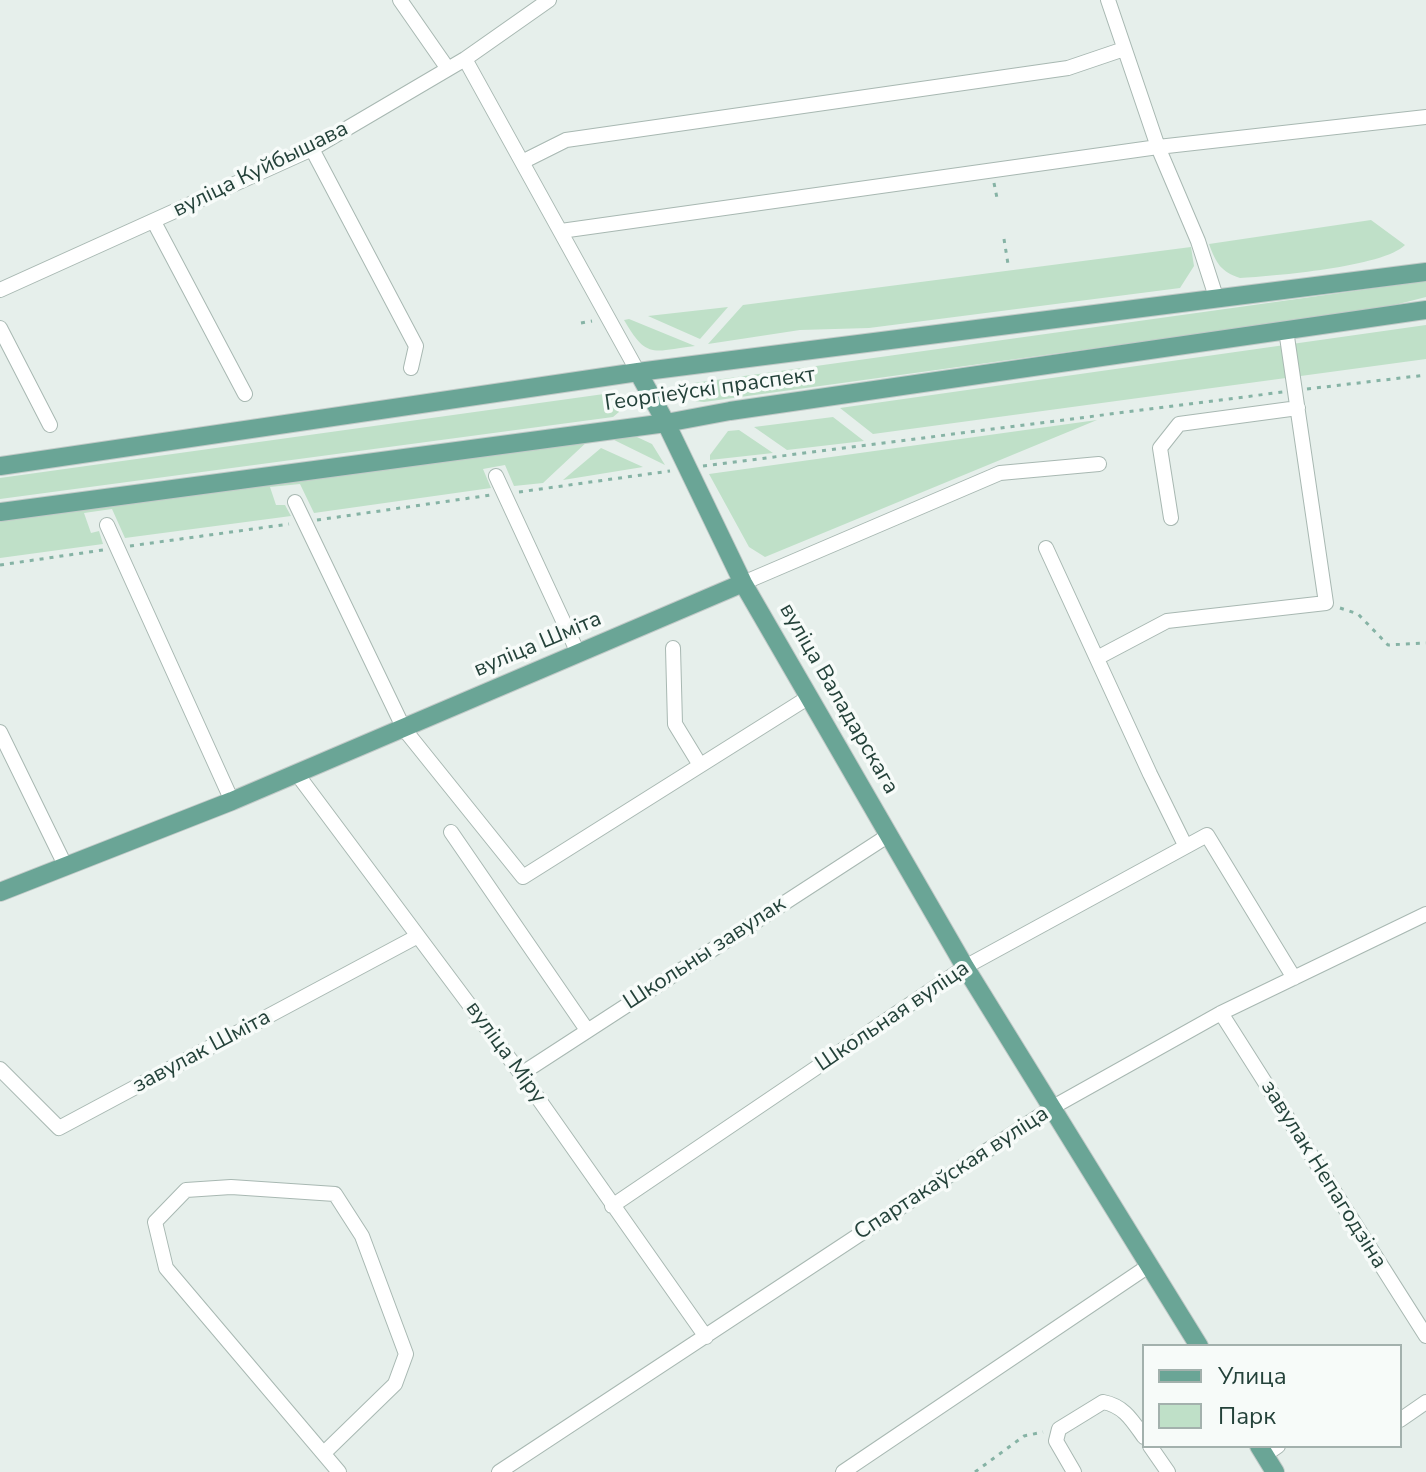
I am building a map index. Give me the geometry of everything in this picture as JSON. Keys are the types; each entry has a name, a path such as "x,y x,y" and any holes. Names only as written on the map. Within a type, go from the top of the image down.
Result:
{"main road":[{"name":"Георгіеўскі праспект","path":"0,466 638,372 1426,272"},
{"name":"Георгіеўскі праспект","path":"0,512 666,423 730,411 1426,310"},
{"name":"вуліца Валадарскага","path":"638,372 743,583 965,967 1198,1344"},
{"name":"вуліца Шміта","path":"0,892 297,774 743,583"},
{"path":"1267,1449 1275,1472"}],"street":[{"path":"400,0 448,69"},
{"name":"вуліца Куйбышава","path":"0,290 312,149 465,59 549,0"},
{"path":"1108,0 1158,147 1198,241 1217,300"},
{"path":"522,162 566,140 1068,68 1124,49"},
{"name":"вуліца Валадарскага","path":"465,59 638,372"},
{"path":"561,231 1158,147 1426,117"},
{"path":"312,149 416,346 411,368"},
{"path":"154,222 245,394"},
{"path":"0,328 50,425"},
{"path":"1097,658 1167,621 1326,603 1286,330"},
{"path":"1171,518 1160,448 1179,424 1298,408"},
{"name":"вуліца Шміта","path":"743,583 1000,473 1099,464"},
{"path":"496,476 578,653"},
{"path":"295,502 404,729 523,877 809,697"},
{"path":"107,525 232,801"},
{"path":"1046,548 1185,845 1207,835 1294,978"},
{"path":"673,648 675,724 700,765"},
{"path":"0,732 65,865"},
{"name":"вуліца Міру","path":"297,774 521,1074 706,1337"},
{"path":"451,832 587,1030"},
{"name":"Школьны завулак","path":"521,1074 889,835"},
{"name":"Школьная вуліца","path":"612,1206 965,967 1185,845"},
{"name":"Спартакаўская вуліца","path":"499,1472 1053,1107 1221,1013 1426,914"},
{"name":"завулак Шміта","path":"0,1069 59,1128 418,936"},
{"name":"завулак Непагодзіна","path":"1221,1013 1426,1336"},
{"path":"324,1453 395,1384 406,1354 362,1236 335,1194 231,1187 186,1190 155,1222 166,1268 339,1472"},
{"path":"843,1472 1150,1265"},
{"path":"1074,1472 1056,1441 1059,1429 1103,1402 1116,1404 1128,1413 1142,1434"},
{"path":"1402,1419 1426,1402"},
{"path":"1151,1448 1168,1472"}],"path":[{"path":"1004,239 1008,264"},
{"path":"704,466 1426,375"},
{"path":"0,565 670,471"},
{"path":"1326,603 1358,614 1388,645 1426,643"},
{"path":"975,1472 1024,1436 1059,1429"}],"green space":[{"path":"1371,220 1405,245 1393,253 1352,265 1240,278 1220,266 1209,244"},
{"path":"1191,247 1194,266 1180,288 869,328 800,330 708,344 743,305"},
{"path":"1426,281 1426,297 1379,309 704,402 688,397 687,388 694,383"},
{"path":"728,307 700,339 648,316"},
{"path":"629,319 695,346 652,350 632,333 624,320"},
{"path":"1426,325 1426,359 873,434 840,408"},
{"path":"604,394 614,396 620,405 619,412 613,417 0,499 0,478"},
{"path":"833,417 864,441 787,450 754,427"},
{"path":"1097,420 765,557 749,547 709,474"},
{"path":"739,430 773,453 710,460 710,455 728,431"},
{"path":"637,437 652,444 665,465 610,438"},
{"path":"589,440 543,483 514,486 505,465 483,469 491,488 314,513 300,484 270,487 276,505 285,505 291,516 125,538 112,509 84,513 91,533 99,531 103,544 0,558 0,520"},
{"path":"601,448 643,467 563,480"}]}
